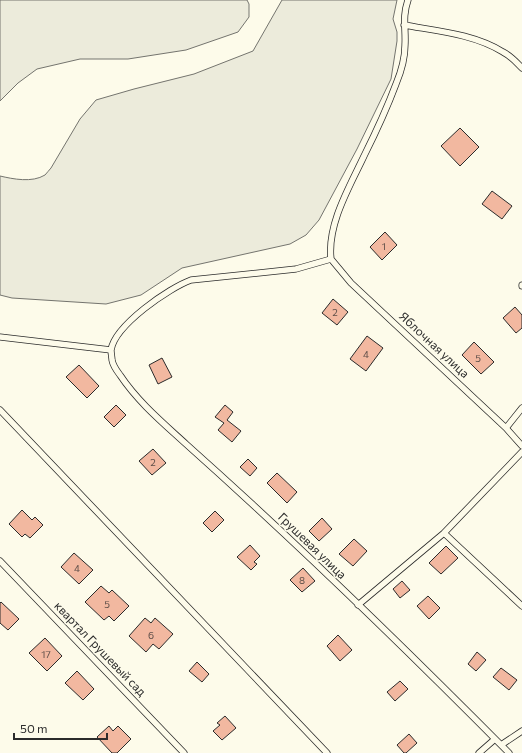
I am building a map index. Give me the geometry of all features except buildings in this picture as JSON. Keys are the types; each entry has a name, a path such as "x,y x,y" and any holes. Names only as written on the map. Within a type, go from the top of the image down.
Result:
{"lane":[{"path":"0,337 111,350 117,336 128,323 150,305 180,284 192,280 296,269 332,259 330,249 331,240 349,186 386,110 397,82 405,46 404,25 408,0"},
{"path":"404,25 465,37 487,44 512,58 522,68"},
{"name":"Яблочная улица","path":"332,259 351,283 506,428 522,446"},
{"name":"Грушевая улица","path":"111,350 112,363 142,403 228,480 509,753"},
{"path":"506,428 522,408"},
{"path":"0,410 327,753"},
{"path":"358,605 444,532 522,452"},
{"path":"444,532 522,606"},
{"name":"квартал Грушевый сад","path":"0,561 184,753"},
{"path":"501,745 522,731"},
{"path":"478,753 495,739"}],"shaded area":[{"path":"0,0 247,0 249,4 249,17 238,32 186,50 128,59 80,59 37,69 18,83 0,101"},
{"path":"282,0 397,0 393,19 397,32 397,41 391,79 357,149 319,220 306,235 290,244 182,268 141,295 106,304 12,298 0,295 0,176 28,180 45,175 51,168 80,119 96,100 194,74 253,51"}]}
